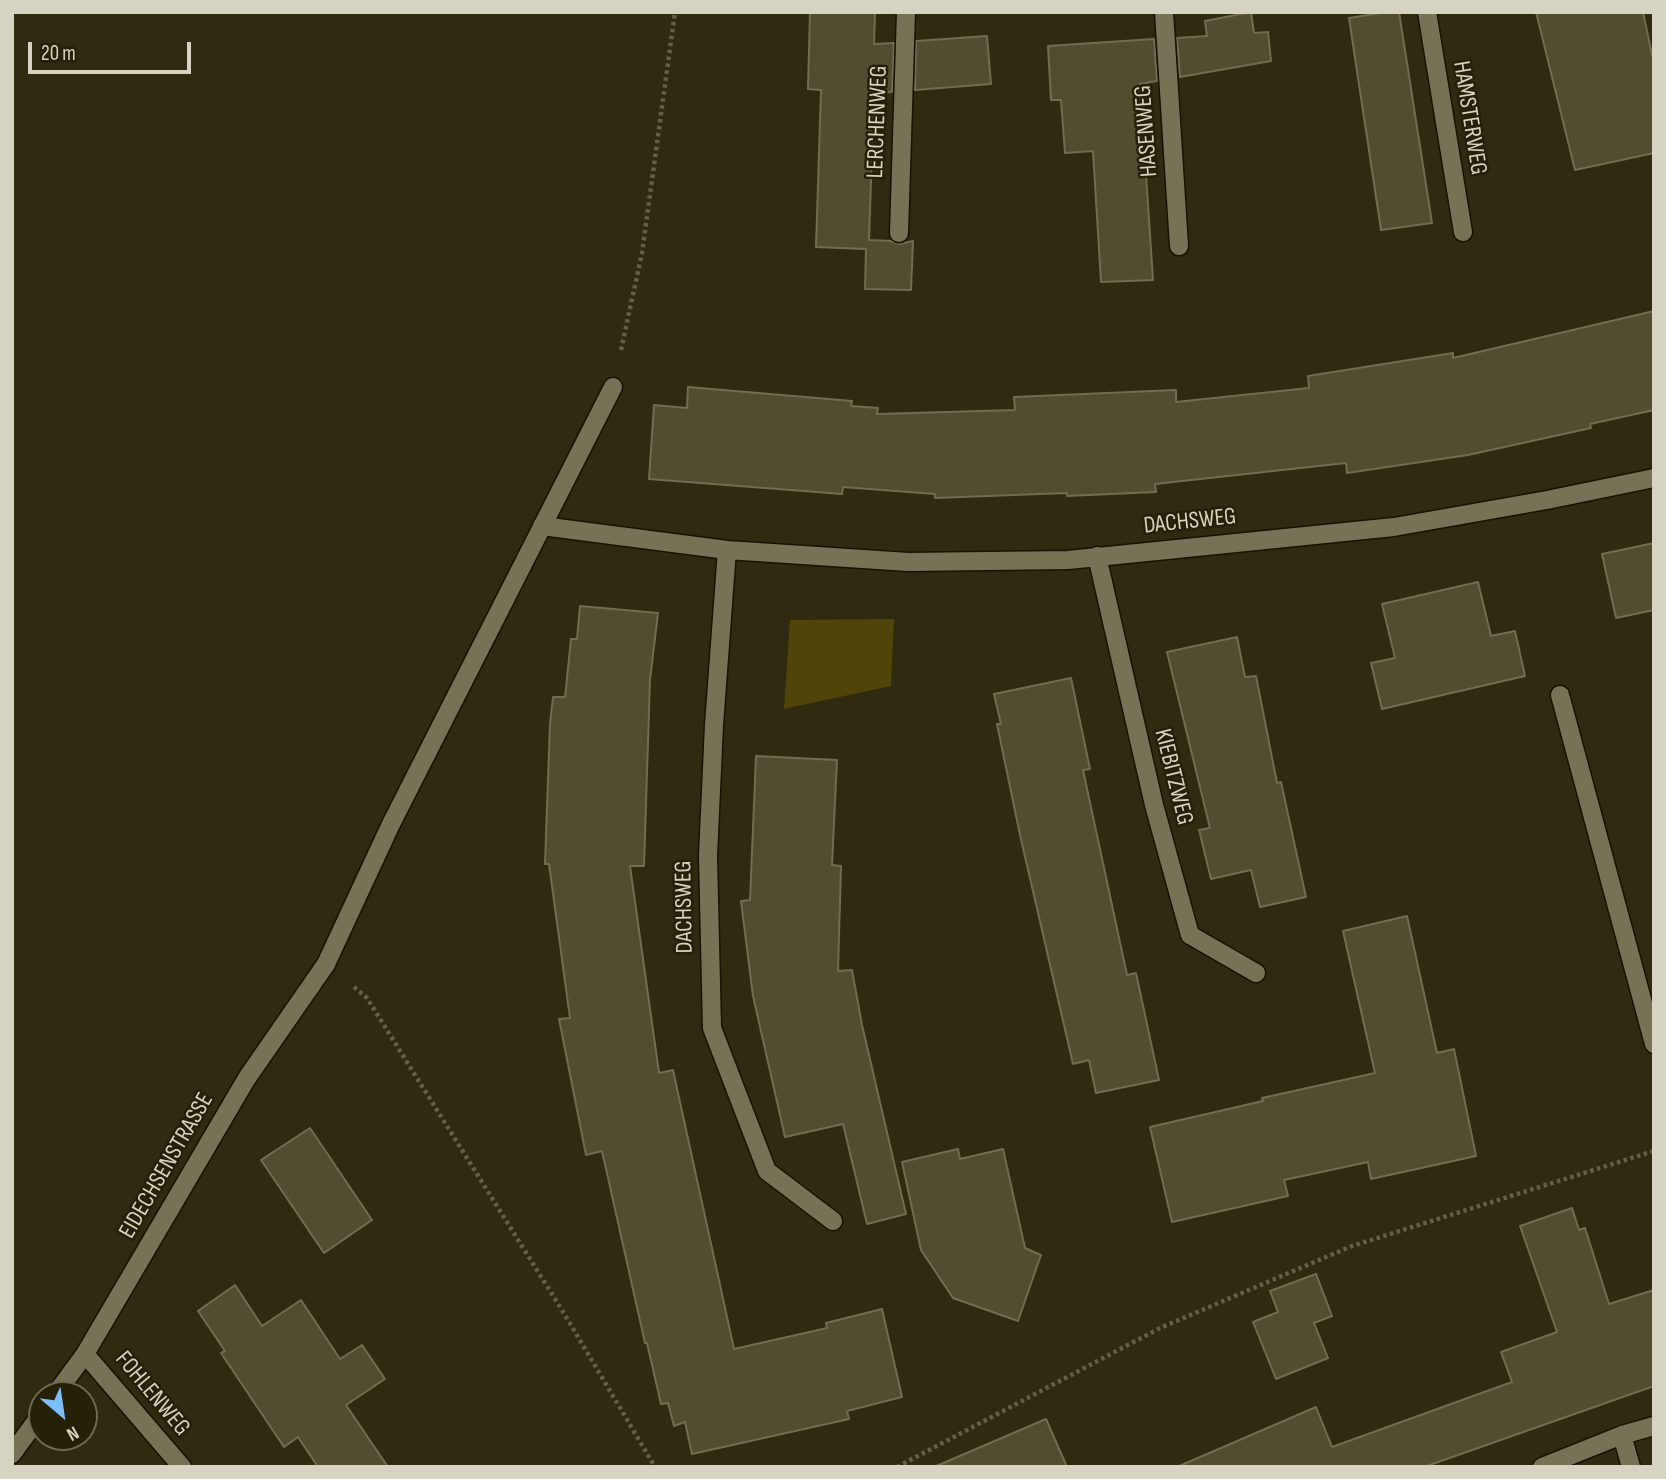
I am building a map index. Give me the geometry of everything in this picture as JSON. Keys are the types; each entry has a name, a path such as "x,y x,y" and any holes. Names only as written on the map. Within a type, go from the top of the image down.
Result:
{"street":[{"name":"LERCHENWEG","path":"899,233 906,12"},
{"name":"HASENWEG","path":"1164,12 1179,246"},
{"name":"HAMSTERWEG","path":"1427,12 1463,232"},
{"name":"EIDECHSENSTRASSE","path":"65,1381 85,1354 247,1078 326,964 391,824 613,387"},
{"name":"DACHSWEG","path":"542,526 608,537 727,550 908,562 1068,560 1394,527 1654,478"},
{"name":"DACHSWEG","path":"727,550 714,725 708,856 712,1028 767,1171 833,1221"},
{"name":"KIEBITZWEG","path":"1097,556 1154,805 1190,935 1256,973"},
{"path":"1560,695 1654,1044"},
{"name":"FOHLENWEG","path":"85,1354 182,1467"},
{"path":"1542,1467 1654,1426"},
{"path":"12,1454 28,1432"},
{"path":"1622,1436 1631,1467"}],"path":[{"path":"613,387 642,253 675,12"},
{"path":"326,964 367,998 565,1315 655,1467"},
{"path":"897,1467 1160,1328 1352,1245 1654,1152"}],"shaded area":[{"path":"894,619 891,686 784,709 790,620"}],"building":[{"path":"810,12 875,12 874,44 894,43 892,92 874,93 869,240 899,244 913,241 911,290 865,289 866,249 816,247 821,90 808,89"},
{"path":"1251,12 1254,33 1268,32 1271,61 1180,77 1177,38 1207,36 1205,21"},
{"path":"1399,12 1432,223 1381,230 1349,18"},
{"path":"1536,12 1643,12 1654,64 1654,153 1575,170"},
{"path":"987,36 991,84 915,90 916,41"},
{"path":"1154,39 1157,81 1140,84 1153,280 1101,282 1093,151 1065,153 1061,100 1051,100 1048,46"},
{"path":"1654,311 1654,410 1590,424 1591,428 1468,455 1347,473 1346,463 1155,484 1156,492 1067,496 1067,493 935,498 935,494 843,487 842,494 649,479 654,405 687,408 688,387 852,401 851,406 878,408 877,414 1015,410 1014,397 1176,390 1176,402 1309,388 1308,376 1453,353 1453,358"},
{"path":"1654,543 1654,610 1616,618 1602,554"},
{"path":"1478,582 1491,636 1515,631 1525,676 1382,709 1371,663 1395,658 1382,604"},
{"path":"580,606 658,613 650,680 644,866 630,866 659,1073 673,1070 734,1349 827,1328 826,1323 882,1309 902,1397 847,1411 849,1419 692,1454 685,1422 674,1426 668,1403 661,1404 602,1151 586,1155 559,1019 570,1018 549,864 545,864 550,724 553,697 565,697 571,639 577,639"},
{"path":"1237,637 1245,677 1256,676 1277,783 1281,782 1306,897 1260,907 1251,870 1211,879 1199,830 1210,828 1167,652"},
{"path":"1071,678 1090,769 1083,770 1127,975 1136,973 1159,1080 1096,1093 1089,1060 1073,1064 1020,835 997,724 1001,724 994,694"},
{"path":"756,756 837,760 832,865 841,866 838,971 852,970 862,1025 906,1214 867,1224 843,1124 785,1137 753,996 741,901 750,900"},
{"path":"1407,916 1437,1053 1454,1049 1476,1156 1371,1179 1368,1162 1284,1180 1288,1196 1172,1222 1150,1127 1375,1073 1343,931"},
{"path":"310,1128 372,1220 324,1253 261,1160"},
{"path":"958,1149 960,1159 1003,1149 1025,1248 1041,1255 1018,1321 953,1298 921,1250 902,1162"},
{"path":"1572,1208 1579,1230 1585,1228 1609,1304 1654,1290 1654,1386 1424,1467 1177,1467 1316,1407 1332,1447 1512,1382 1501,1352 1557,1332 1520,1226"},
{"path":"1316,1274 1332,1316 1314,1323 1328,1358 1276,1379 1253,1322 1278,1312 1270,1291"},
{"path":"235,1285 262,1326 301,1300 340,1359 362,1345 385,1379 346,1405 388,1467 318,1467 298,1437 284,1447 221,1353 225,1351 198,1311"},
{"path":"1046,1419 1067,1467 934,1467"}]}
